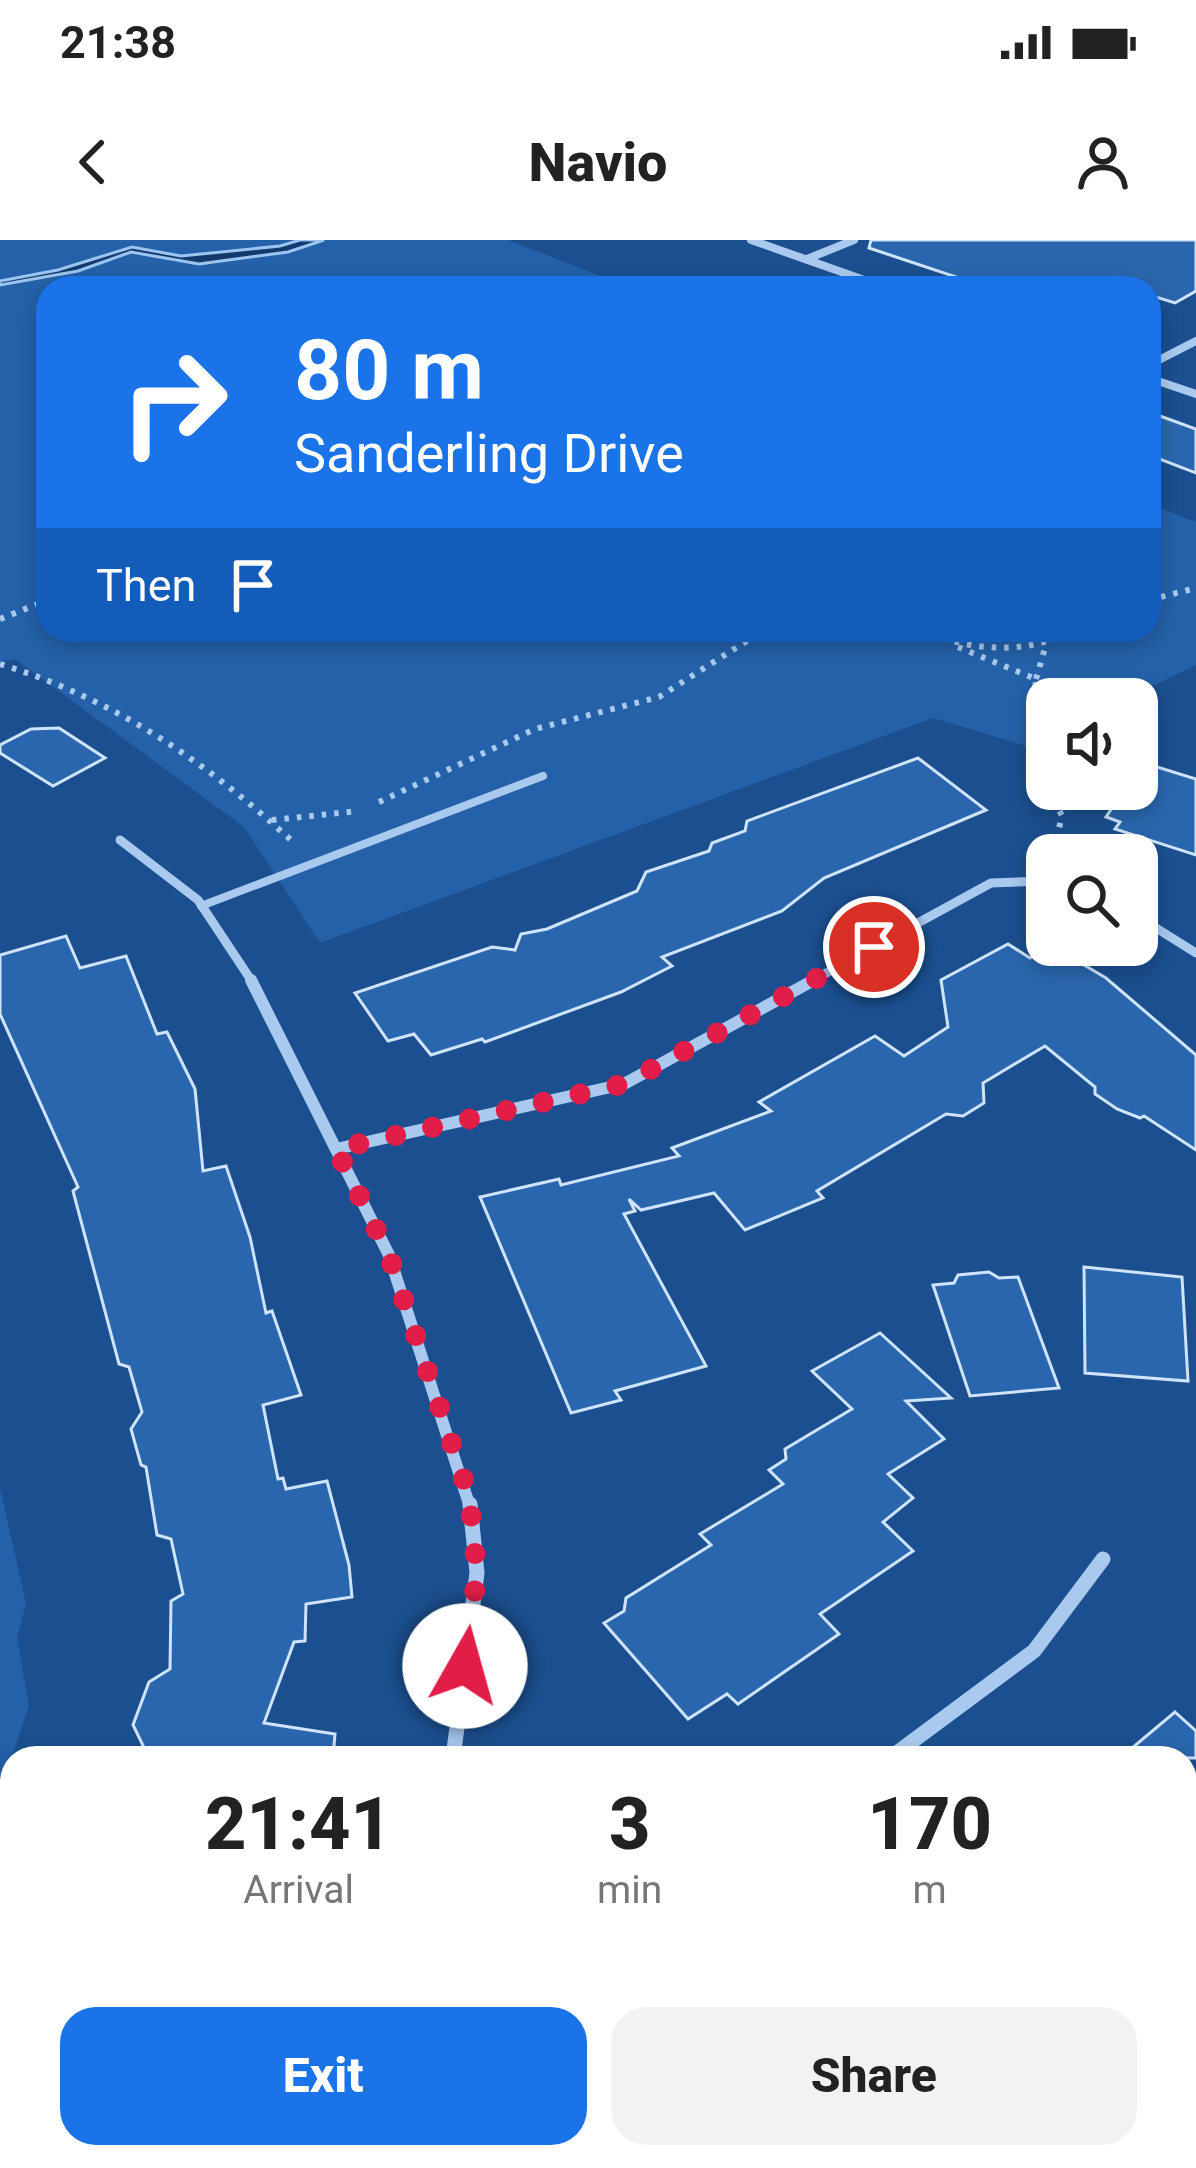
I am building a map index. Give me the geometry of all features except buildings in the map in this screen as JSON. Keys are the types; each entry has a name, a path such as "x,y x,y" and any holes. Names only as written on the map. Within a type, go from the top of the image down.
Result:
{"street":[{"path":"752,240 852,276"},
{"path":"806,260 854,240"},
{"path":"1161,359 1196,341"},
{"path":"1161,383 1196,394"},
{"path":"120,840 161,868 201,906 244,966 389,1255 469,1496 477,1573 455,1746"},
{"path":"336,1149 624,1084 991,883 1026,882"},
{"path":"1158,929 1196,953"},
{"path":"906,1746 1034,1651 1103,1559"}],"lane":[{"path":"201,906 543,776"}],"path":[{"path":"1161,597 1196,588"},
{"path":"0,619 36,606"},
{"path":"341,825 360,811 535,729 659,697 745,642"},
{"path":"947,642 1034,678"},
{"path":"958,647 1045,648 1055,642"},
{"path":"1036,678 1045,648"},
{"path":"0,664 44,675 140,718 270,820 311,864"},
{"path":"270,820 360,811"}],"shaded area":[{"path":"0,240 508,240 600,276 36,276 36,642 1161,642 1161,509 1196,522 1196,665 1158,683 1158,678 1026,678 1026,746 933,718 320,943 244,827 15,659 0,662"},
{"path":"324,240 288,252 199,264 131,252 78,271 0,285 0,281 58,270 132,247 181,256"},
{"path":"0,1488 26,1604 17,1638 29,1706 16,1746 0,1746"}],"route":[{"path":"465,1666 477,1573 469,1496 389,1255 336,1149 624,1084 874,947"}]}
